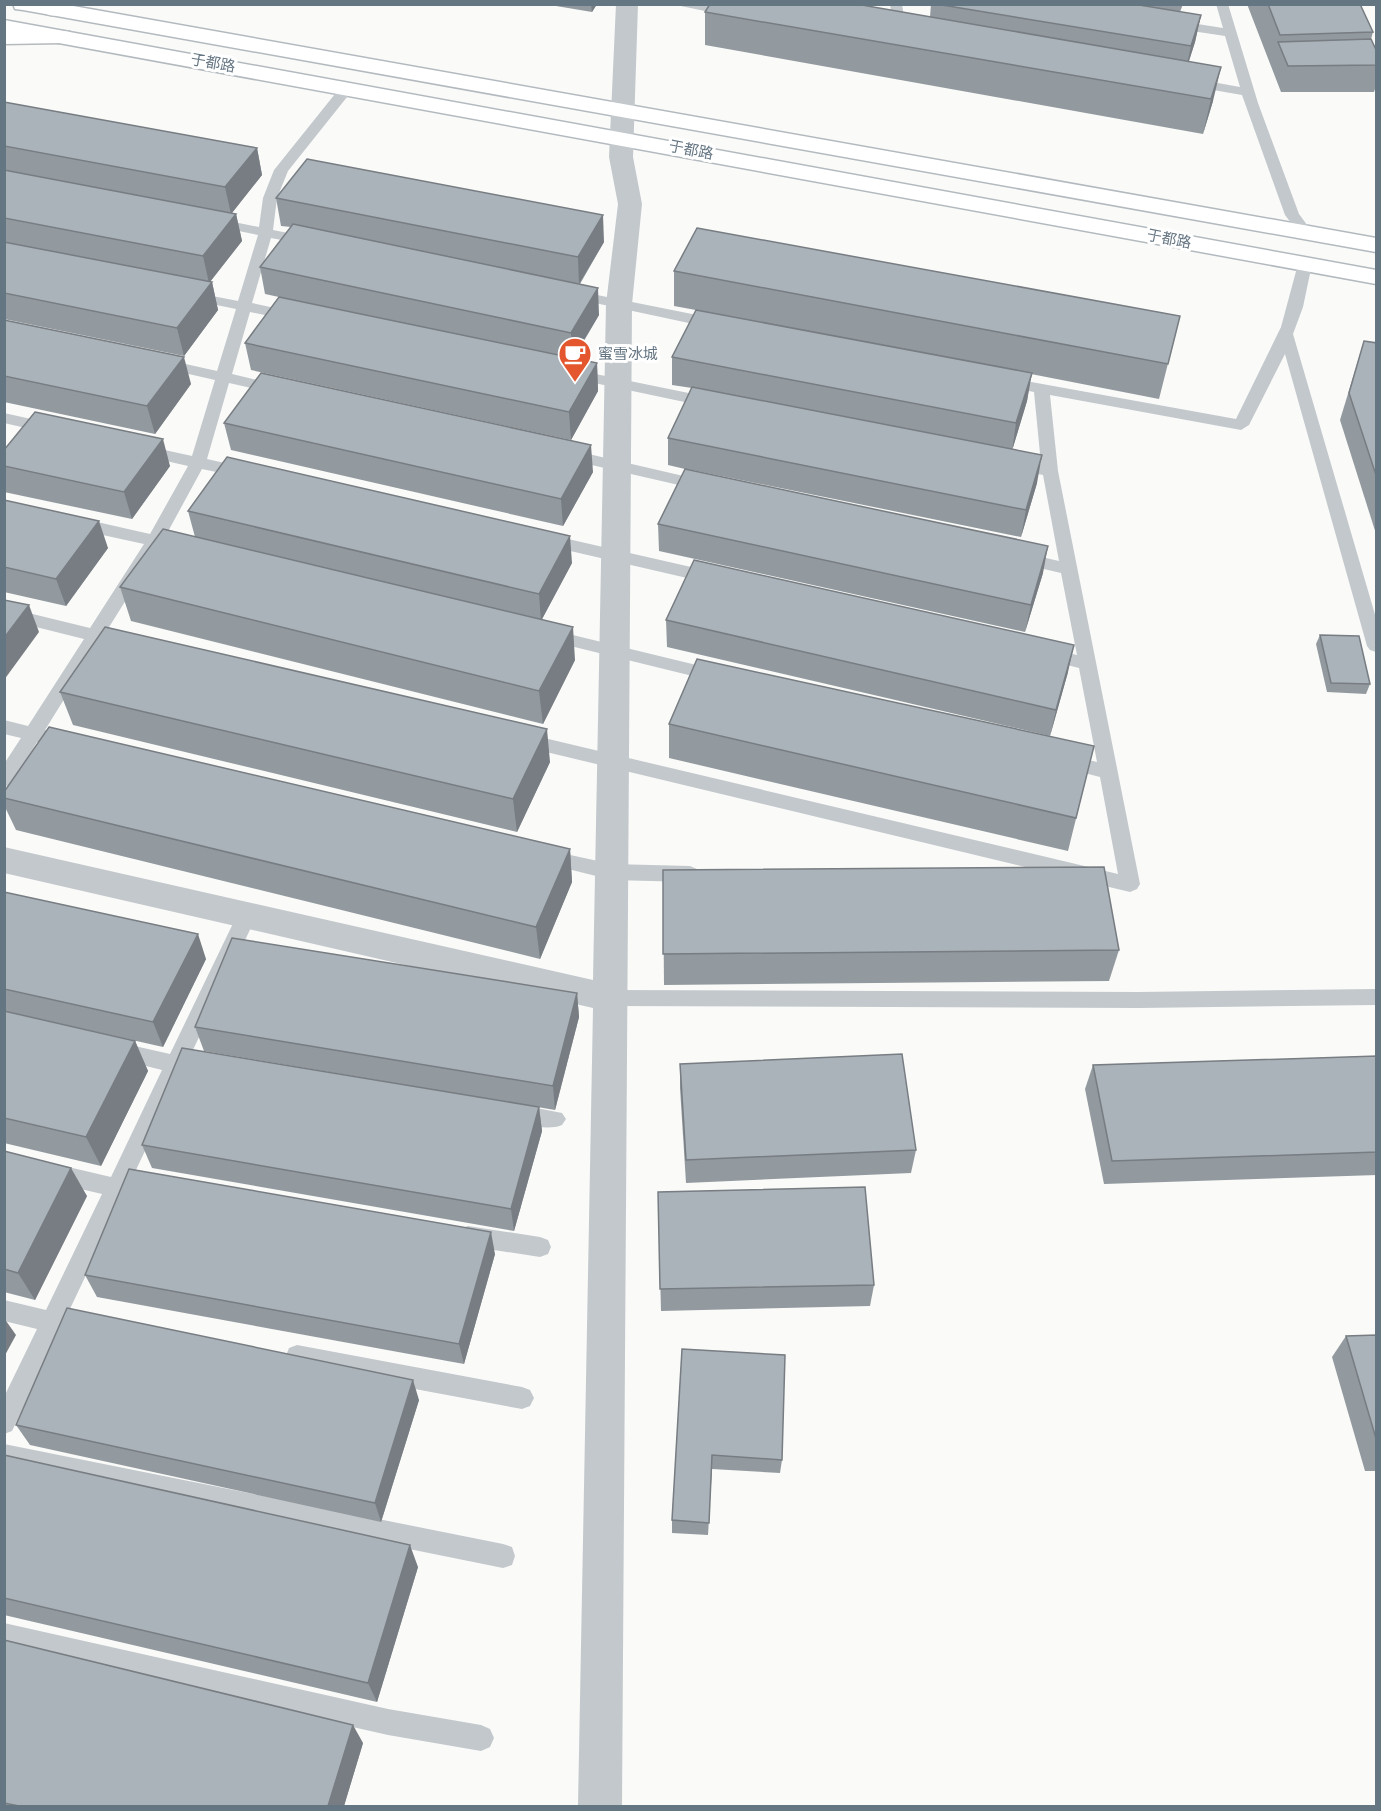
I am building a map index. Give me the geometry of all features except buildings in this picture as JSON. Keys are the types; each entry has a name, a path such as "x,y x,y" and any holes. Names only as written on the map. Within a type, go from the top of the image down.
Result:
{"main road":[{"name":"于都路","path":"23,4 50,7 1377,277"},
{"name":"于都路","path":"4,26 348,87 623,123 1377,245"},
{"path":"4,38 62,36"}],"street":[{"path":"600,1806 619,304 630,204 621,157 627,4"},
{"path":"4,860 610,998"}],"lane":[{"path":"677,4 748,15"},
{"path":"896,4 901,37"},
{"path":"1221,4 1248,92 1292,214 1306,233"},
{"path":"1159,22 1230,33"},
{"path":"1178,81 1248,92"},
{"path":"4,780 155,540 198,462 266,232 270,198 281,170 348,87"},
{"path":"198,219 325,244"},
{"path":"983,378 1240,425 1287,336 1301,289 1305,264"},
{"path":"175,292 313,321"},
{"path":"560,292 736,328"},
{"path":"1287,336 1377,646"},
{"path":"143,360 294,393"},
{"path":"560,372 723,405"},
{"path":"1042,390 1050,471 1130,884"},
{"path":"4,418 73,434"},
{"path":"130,447 256,475"},
{"path":"548,450 721,489"},
{"path":"1004,462 1050,471"},
{"path":"63,520 201,551"},
{"path":"534,538 731,582"},
{"path":"999,553 1068,569"},
{"path":"4,613 141,647"},
{"path":"534,632 729,679"},
{"path":"1031,651 1089,664"},
{"path":"4,727 80,745"},
{"path":"510,737 1130,884"},
{"path":"1051,758 1109,772"},
{"path":"531,853 612,872 706,874"},
{"path":"1036,882 1130,884"},
{"path":"4,1423 247,915"},
{"path":"610,998 1139,1000 1377,997"},
{"path":"96,1046 177,1062 202,1063"},
{"path":"496,1110 555,1119"},
{"path":"4,1161 120,1183 145,1181"},
{"path":"444,1232 540,1247"},
{"path":"4,1310 56,1316 82,1314"},
{"path":"278,1353 522,1398"},
{"path":"4,1455 502,1556"},
{"path":"4,1635 388,1722 481,1738"}],"place":[{"name":"蜜雪冰城","path":"575,383"}]}
